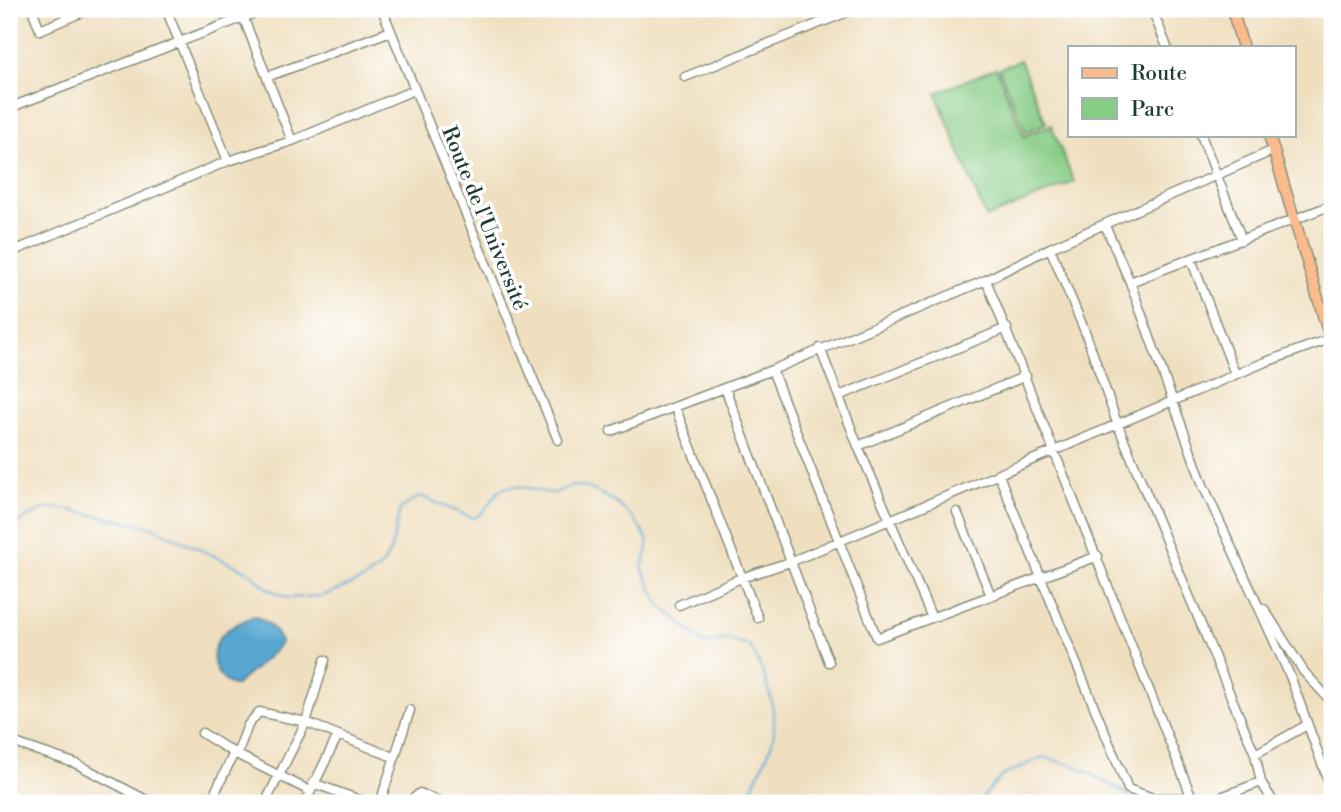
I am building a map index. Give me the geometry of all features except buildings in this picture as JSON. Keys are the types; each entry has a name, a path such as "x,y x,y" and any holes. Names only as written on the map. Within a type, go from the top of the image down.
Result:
{"main road":[{"path":"1232,9 1243,46"},
{"path":"1269,136 1332,341"}],"street":[{"path":"32,9 40,30 90,9"},
{"path":"166,9 228,161"},
{"path":"240,9 269,76 292,141"},
{"path":"9,108 265,9"},
{"name":"Route de l'Université","path":"382,9 558,440"},
{"path":"685,77 855,9"},
{"path":"1152,9 1167,46"},
{"path":"269,76 390,31"},
{"path":"9,253 228,161 292,141 414,90"},
{"path":"1201,136 1242,240"},
{"path":"611,431 772,370 986,280 1050,248 1274,150"},
{"path":"1130,282 1332,205"},
{"path":"1105,225 1130,282 1217,519 1290,676 1332,791"},
{"path":"1050,248 1086,334 1117,423 1255,754 1261,782 1274,803"},
{"path":"1191,258 1235,374"},
{"path":"986,280 1098,556 1193,803"},
{"path":"839,396 1007,328"},
{"path":"678,605 741,578 790,562 888,518 1235,374 1332,341"},
{"path":"820,348 858,446 932,618"},
{"path":"772,370 877,638 1098,556"},
{"path":"858,446 1026,376"},
{"path":"725,388 829,662"},
{"path":"675,407 758,618"},
{"path":"998,473 1128,789 1153,798 1175,800 1186,797 1193,803"},
{"path":"957,513 991,596"},
{"path":"1248,585 1304,672 1332,702"},
{"path":"265,803 306,722 325,660"},
{"path":"380,803 410,710"},
{"path":"226,803 211,801 248,725 259,712 306,722 337,737 393,757"},
{"path":"1255,754 1307,725"},
{"path":"202,733 235,754 280,776 368,803"},
{"path":"305,803 337,737"},
{"path":"9,741 77,764 152,803"},
{"path":"1205,803 1261,782"},
{"path":"408,803 420,793 441,803"}],"green space":[{"path":"1020,60 1046,123 1026,132 999,69"},
{"path":"996,68 1024,136 1051,125 1074,182 986,218 936,93"}],"water":[{"path":"253,616 270,626 281,642 235,686 217,671 214,663 215,647 227,630"}],"waterway":[{"path":"9,527 44,509 59,508 152,527 249,572 267,588 288,598 323,596 364,579 383,565 391,549 400,509 420,496 473,518 483,511 498,492 508,487 552,493 572,486 593,490 615,502 641,528 648,549 642,568 660,605 705,644 726,639 750,646 755,656 769,692 774,731 766,758 744,803"},
{"path":"977,803 1002,776 1043,757 1078,767 1129,795 1143,799"},
{"path":"1324,803 1332,797"}]}
